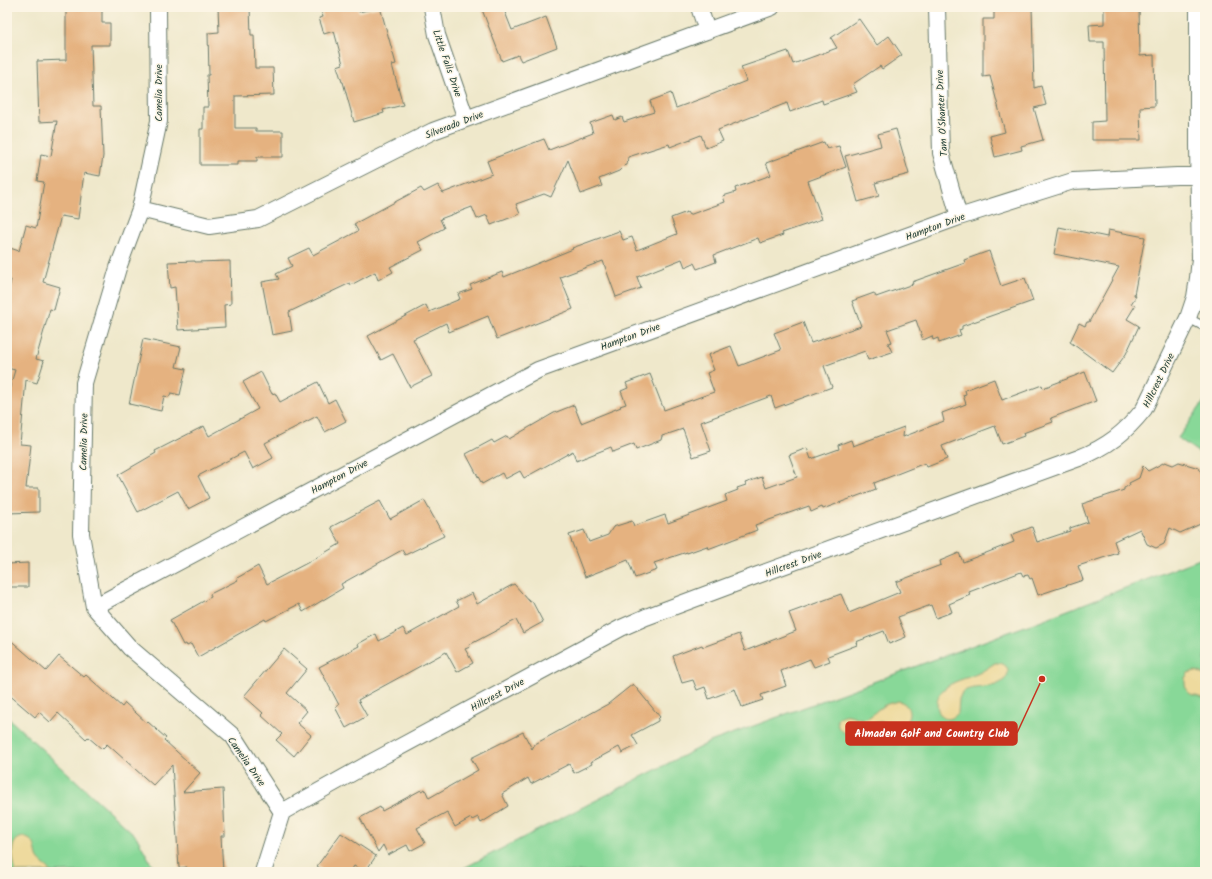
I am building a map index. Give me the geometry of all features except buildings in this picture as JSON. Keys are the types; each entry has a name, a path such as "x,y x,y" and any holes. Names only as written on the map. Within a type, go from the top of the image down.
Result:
{"street":[{"name":"Camelia Drive","path":"158,7 159,121 140,209 118,268 84,383 81,534 94,607 130,648 232,736 282,812"},
{"name":"Little Falls Drive","path":"432,7 437,35 466,119"},
{"path":"699,7 707,31"},
{"name":"Silverado Drive","path":"140,209 209,226 258,219 433,131 772,7"},
{"name":"Tam O'Shanter Drive","path":"937,7 941,153 959,217"},
{"name":"Hillcrest Drive","path":"282,812 370,763 633,622 1099,450 1124,431 1144,409 1188,318 1195,297 1200,258 1202,176 1198,7"},
{"name":"Hampton Drive","path":"94,607 538,370 959,217 1074,182 1202,176"},
{"path":"263,872 282,812"}],"lane":[{"path":"1188,318 1205,327"}],"green space":[{"path":"1205,400 1205,457 1178,438"},
{"path":"1205,557 1205,872 456,872 710,742 1050,617"},
{"path":"7,717 136,836 156,872 7,872"}],"sand":[{"path":"995,663 1005,665 1007,667 1008,673 1005,679 1001,683 995,685 973,688 962,692 959,699 958,713 952,718 947,719 943,717 938,708 937,702 942,691 950,684 979,673"},
{"path":"1195,671 1202,673 1205,677 1205,699 1193,695 1187,691 1185,678 1188,673"},
{"path":"898,701 905,704 909,711 908,718 903,725 881,722 875,723 856,735 845,733 838,727 837,719 841,716 849,715 863,719 867,718 878,709"},
{"path":"23,837 32,841 37,857 51,872 15,872 13,847 18,839"}],"place":[{"name":"Almaden Golf and Country Club","path":"1042,679"}]}
